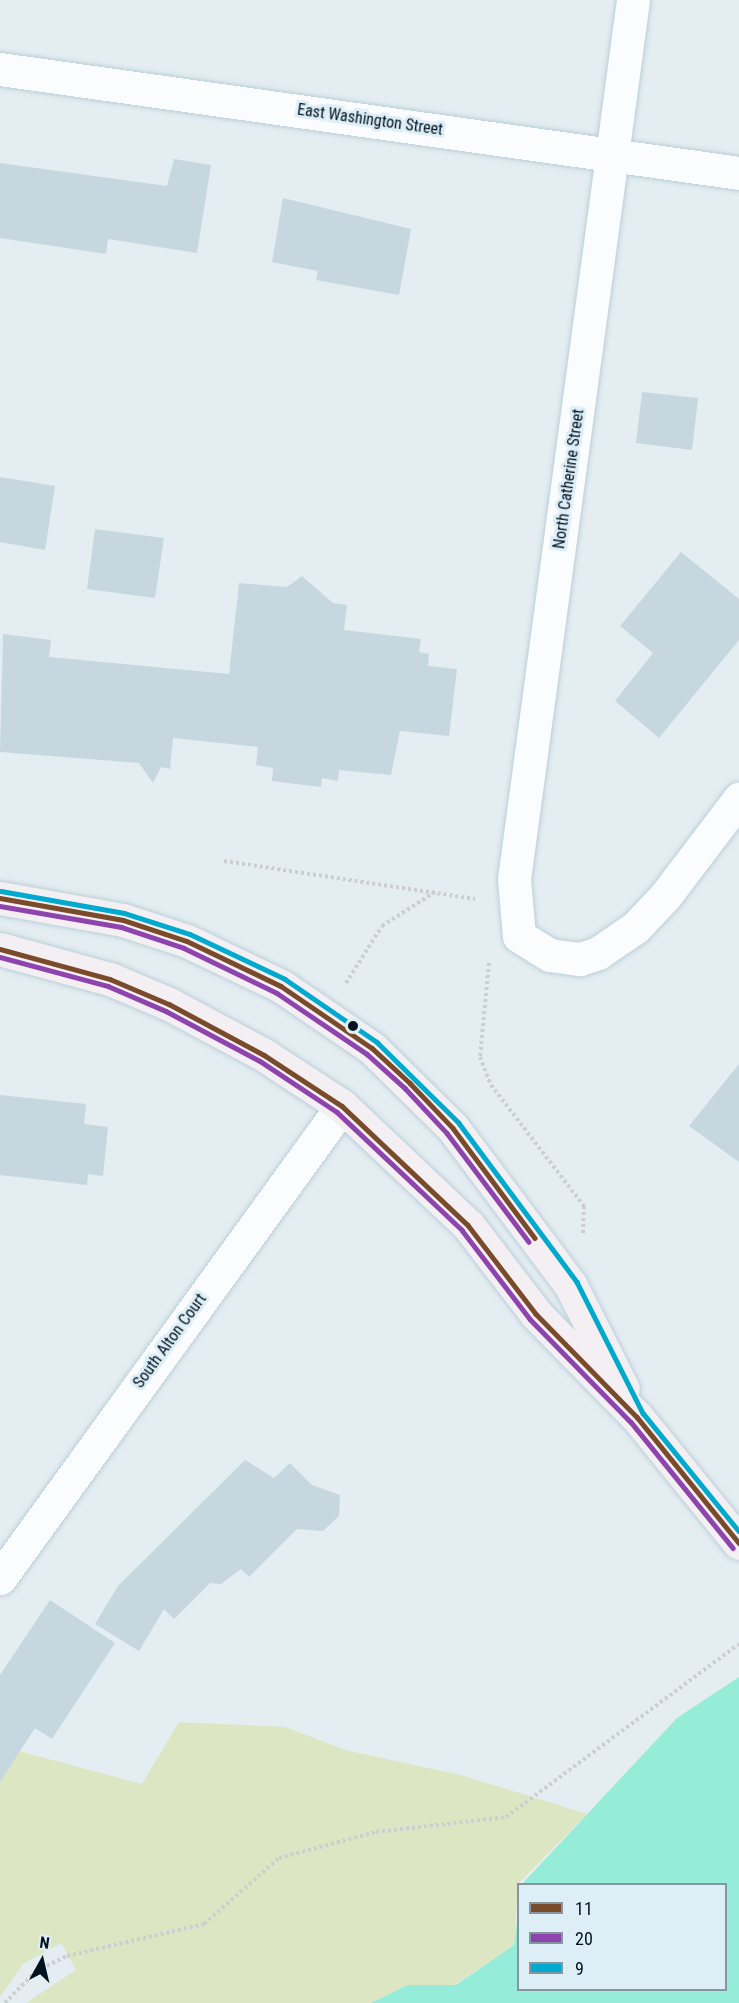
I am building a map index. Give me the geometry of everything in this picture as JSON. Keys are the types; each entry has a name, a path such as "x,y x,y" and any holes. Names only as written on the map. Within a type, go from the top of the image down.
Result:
{"main road":[{"path":"0,898 123,920 187,941 281,986 372,1048 453,1128 571,1286 637,1417"},
{"path":"0,949 110,979 169,1004 255,1050 342,1106 468,1226 536,1314 637,1417 739,1543"}],"street":[{"name":"North Catherine Street","path":"522,927 633,0"},
{"name":"East Washington Street","path":"0,69 739,173"},
{"path":"522,927 580,959 636,927 739,799"},
{"name":"South Alton Court","path":"0,1578 342,1106"}],"path":[{"path":"224,861 436,892 522,927 491,957 486,974 480,1057 491,1085 584,1206"},
{"path":"353,972 382,926 436,892"},
{"path":"5,2003 36,1971 67,1956 204,1924 279,1858 376,1832 506,1817 739,1644"}],"shaded area":[{"path":"739,1677 739,2003 371,2003 407,1985 456,1985 514,1945 517,1920 517,1991 727,1991 727,1883 523,1883 677,1718"},
{"path":"179,1722 285,1727 345,1750 461,1775 587,1814 517,1883 514,1945 455,1985 407,1985 371,2003 26,2003 76,1970 61,1943 23,1964 0,1997 0,1746 142,1784"}],"building":[{"path":"174,159 211,165 197,253 108,239 106,254 0,238 0,163 167,186"},
{"path":"283,198 411,229 399,295 316,280 318,271 272,262"},
{"path":"642,392 698,398 692,450 636,443"},
{"path":"0,477 55,486 45,550 0,542"},
{"path":"95,529 164,538 155,598 87,589"},
{"path":"681,552 739,599 739,640 659,738 615,701 653,653 620,626"},
{"path":"302,576 333,603 347,605 344,630 421,639 419,652 429,654 428,666 457,669 449,736 400,731 391,775 339,770 338,781 322,778 321,787 272,781 273,768 256,765 258,747 173,738 170,769 161,767 153,783 139,763 0,752 3,634 51,640 49,657 229,674 239,583 287,587"},
{"path":"739,1064 739,1162 689,1126"},
{"path":"0,1095 86,1104 84,1124 108,1127 103,1176 88,1174 87,1185 0,1175"},
{"path":"245,1460 274,1478 290,1463 312,1485 340,1495 339,1516 323,1531 297,1529 249,1577 241,1569 221,1584 210,1583 174,1619 164,1609 139,1651 95,1624 118,1586"},
{"path":"50,1600 115,1643 52,1739 35,1728 0,1782 0,1675"}],"transit line":[{"name":"9","path":"1,891 124,913 190,934 285,979 377,1042 459,1123 577,1282 643,1413 739,1531"},
{"name":"11","path":"0,898 123,920 187,941 281,986 372,1048 410,1083 453,1128 535,1238"},
{"name":"20","path":"0,906 121,927 184,948 277,993 367,1054 405,1088 447,1133 529,1242"},
{"name":"11","path":"0,949 110,979 169,1004 264,1055 342,1106 468,1225 536,1314 637,1417 739,1543"},
{"name":"20","path":"0,957 108,986 166,1011 260,1061 337,1112 462,1230 530,1319 631,1422 733,1548"}]}
